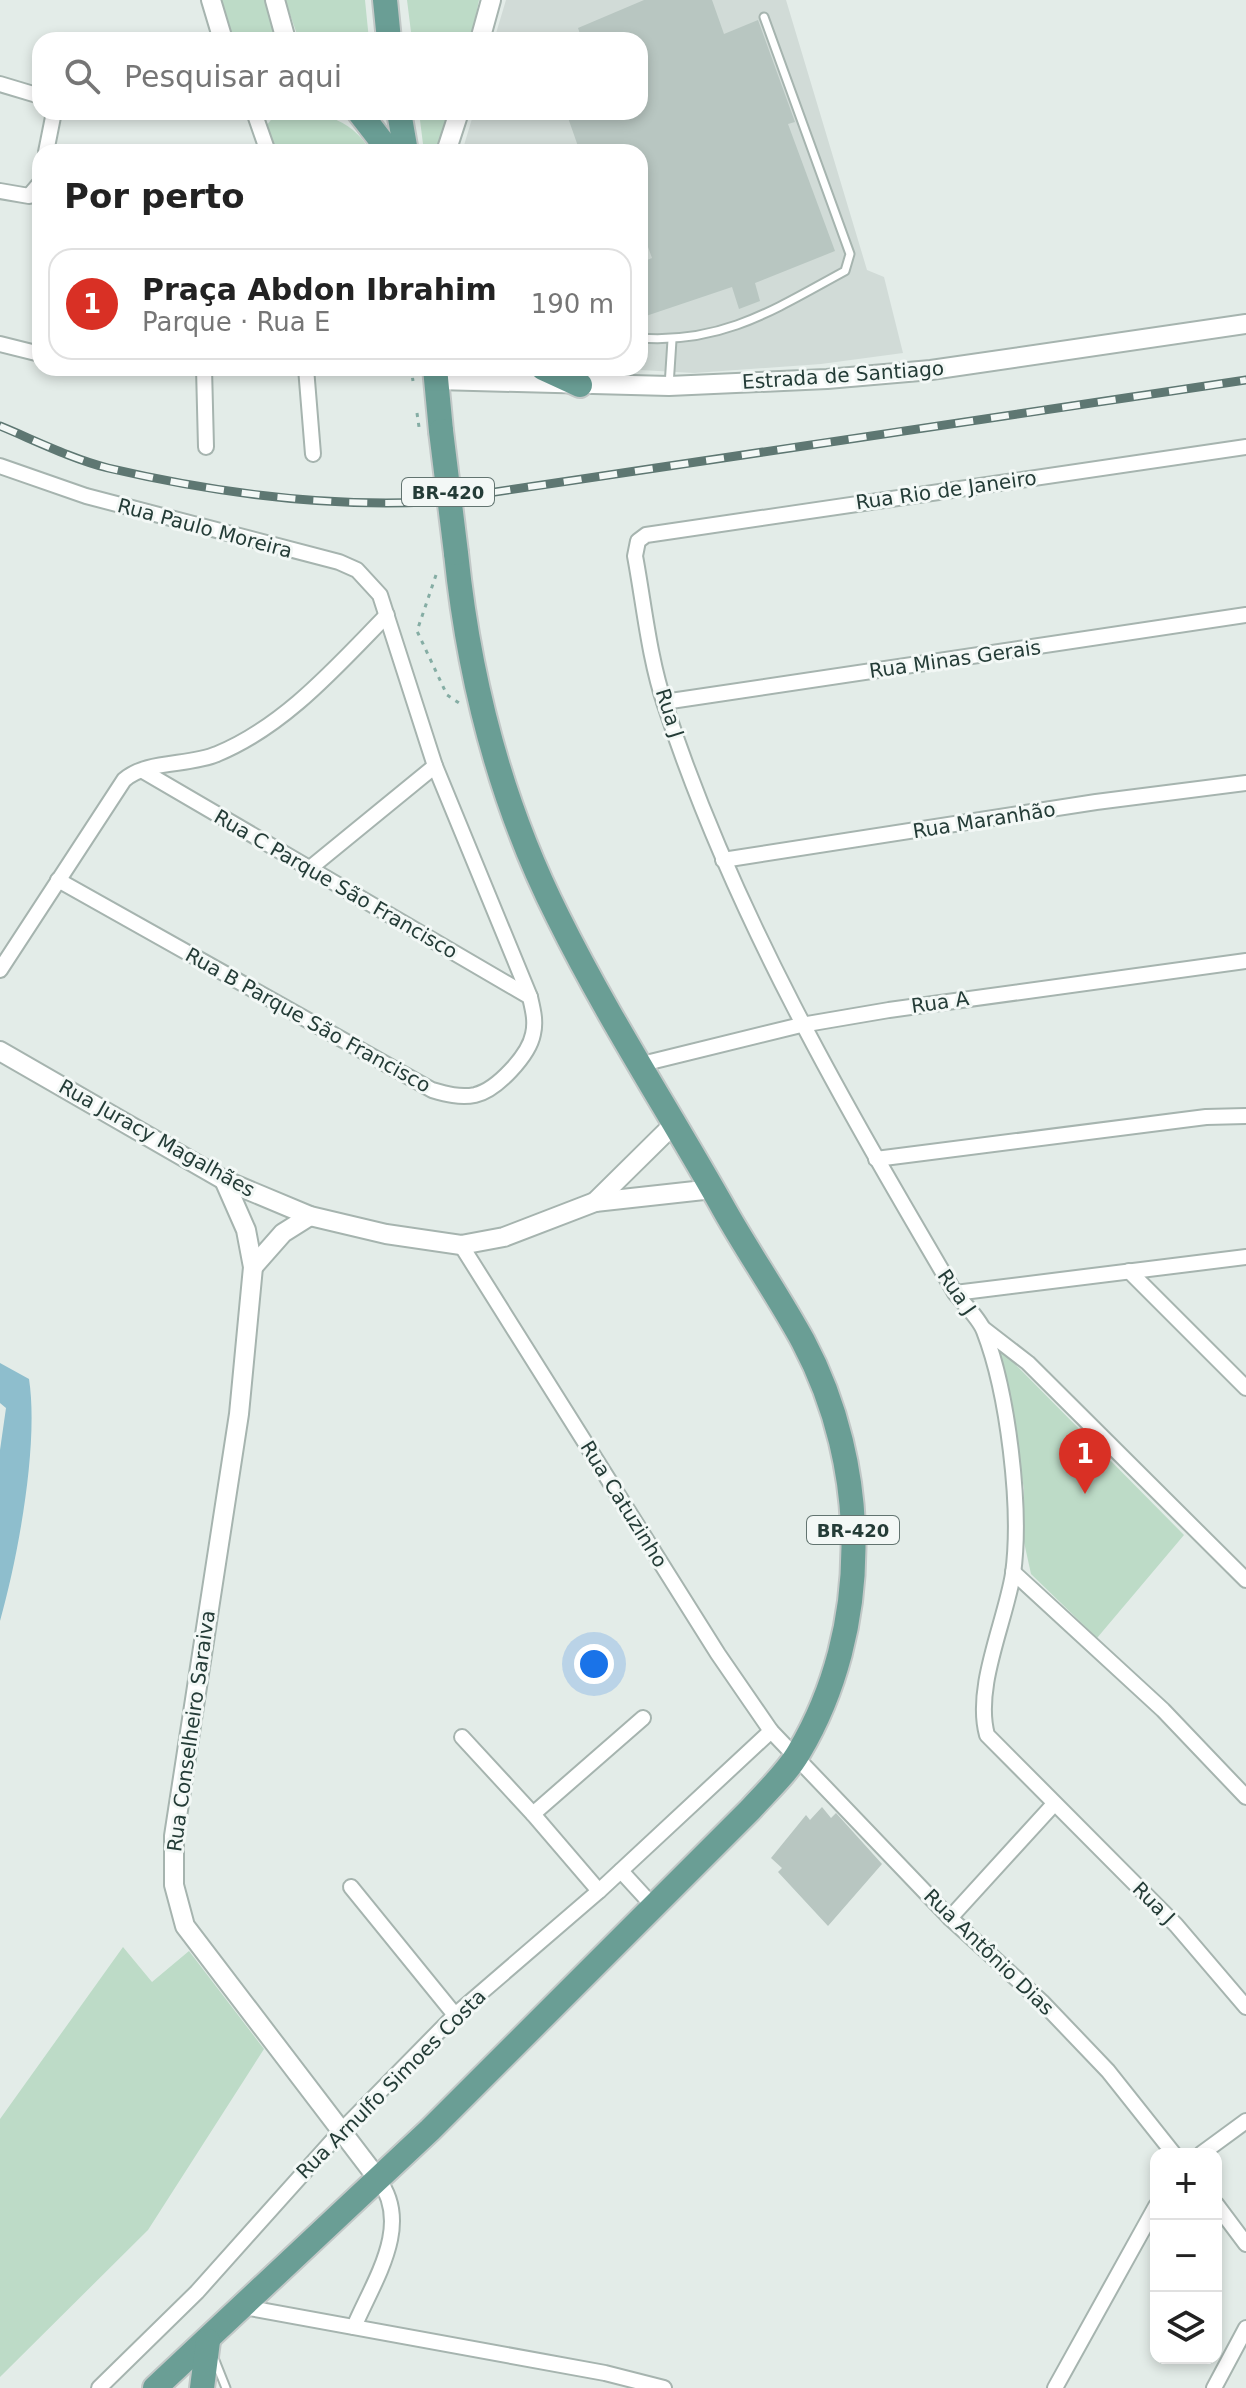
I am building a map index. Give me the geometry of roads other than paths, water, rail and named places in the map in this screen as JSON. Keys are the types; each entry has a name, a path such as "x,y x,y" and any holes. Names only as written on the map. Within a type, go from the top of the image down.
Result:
{"main road":[{"path":"385,0 388,32"},
{"path":"365,120 384,144"},
{"path":"400,120 405,144"},
{"name":"BR-420","path":"208,2341 378,2179 750,1810 797,1756 824,1702 843,1650 853,1560 853,1508 843,1450 804,1344 638,1065 557,915 512,813 474,678 436,376"},
{"path":"560,376 580,385"},
{"path":"155,2388 208,2341"},
{"path":"202,2388 208,2341"}],"street":[{"path":"211,0 221,32"},
{"path":"275,0 284,32"},
{"path":"482,32 491,0"},
{"path":"0,84 32,94"},
{"path":"48,144 52,120"},
{"path":"257,120 265,144"},
{"path":"449,144 456,120"},
{"path":"0,191 29,196 32,192"},
{"name":"Estrada de Santiago","path":"462,376 580,385 669,386 931,370 1246,324"},
{"path":"0,344 32,352"},
{"path":"204,376 206,447"},
{"path":"307,376 313,454"},
{"name":"Rua Rio de Janeiro","path":"646,535 1246,447"},
{"name":"Rua Paulo Moreira","path":"0,466 86,496 339,562 357,570 371,582 387,615"},
{"name":"Rua J","path":"646,535 638,541 635,556 664,702 723,860 801,1025 955,1293 984,1329 998,1387 1015,1490 1013,1572 982,1709 984,1722 996,1747 1176,1925 1246,2007"},
{"path":"0,970 124,780 143,771 220,753 275,720 327,676 387,615"},
{"name":"Rua B Parque São Francisco","path":"58,880 432,1090 446,1094 477,1095 492,1087 533,1038 535,1020 530,997 435,766 387,615"},
{"name":"Rua Minas Gerais","path":"664,702 1246,615"},
{"path":"309,869 435,766"},
{"name":"Rua C Parque São Francisco","path":"143,771 530,997"},
{"name":"Rua Maranhão","path":"723,860 1096,802 1246,783"},
{"name":"Rua A","path":"638,1065 801,1025 1246,961"},
{"name":"Rua Juracy Magalhães","path":"0,1051 224,1180 310,1216 386,1234 461,1245 504,1237 595,1202"},
{"path":"876,1159 1246,1116"},
{"path":"595,1202 675,1123"},
{"name":"Rua Conselheiro Saraiva","path":"224,1180 246,1230 253,1267 239,1414 174,1836 174,1885 185,1926 378,2179"},
{"path":"595,1202 713,1189"},
{"path":"253,1267 283,1233 310,1216"},
{"name":"Rua Catuzinho","path":"461,1245 709,1641 771,1731 797,1756"},
{"path":"955,1293 1246,1257"},
{"path":"1129,1271 1246,1388"},
{"path":"984,1329 1028,1363 1246,1580"},
{"path":"1013,1572 1163,1710 1246,1797"},
{"path":"533,1814 643,1718"},
{"name":"Rua Arnulfo Simoes Costa","path":"99,2388 197,2292 342,2130 455,2015 599,1891 771,1731"},
{"path":"462,1737 599,1891"},
{"name":"Rua Antônio Dias","path":"797,1756 950,1918 1043,2003 1108,2071 1169,2148"},
{"path":"950,1918 1054,1804"},
{"path":"621,1871 654,1907"},
{"path":"351,1887 455,2015"},
{"path":"1209,2148 1246,2121"},
{"path":"354,2327 392,2234 392,2201 378,2179"},
{"path":"1222,2212 1246,2244"},
{"path":"1055,2388 1150,2217"},
{"path":"244,2307 605,2373 664,2388"},
{"path":"1214,2388 1246,2328"}],"lane":[{"path":"648,338 672,340 719,333 745,324 845,271 850,263 850,254 764,17"},
{"path":"669,386 672,340"},
{"path":"208,2341 226,2388"}],"water":[{"path":"0,1363 29,1379 31,1435 25,1500 0,1621 0,1450 6,1408 0,1403"}],"railway":[{"path":"0,426 94,464 147,477 227,491 307,500 428,502 1246,380"}],"place":[{"name":"Praça Abdon Ibrahim","path":"1085,1494"}]}
